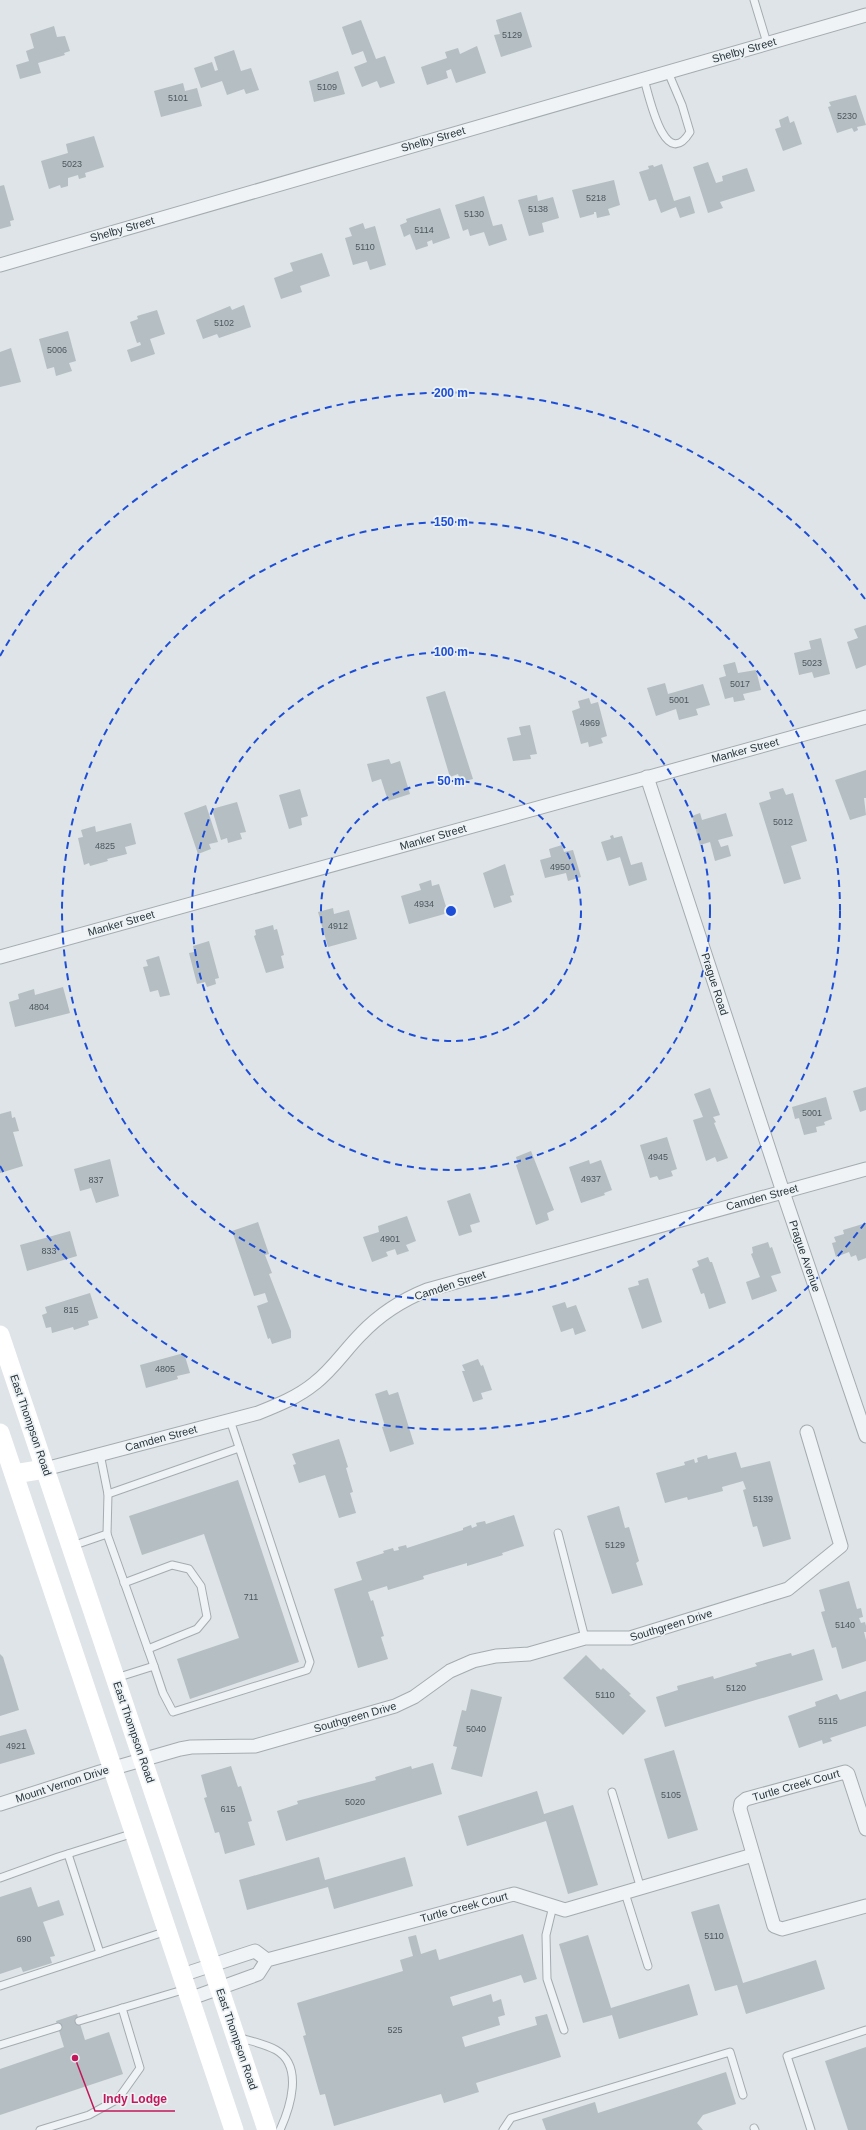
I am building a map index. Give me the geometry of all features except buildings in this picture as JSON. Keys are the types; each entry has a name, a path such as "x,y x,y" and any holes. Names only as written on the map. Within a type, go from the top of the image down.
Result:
{"main road":[{"name":"East Thompson Road","path":"0,1335 267,2130"},
{"path":"0,1433 10,1473 119,1767 134,1832 234,2130"},
{"path":"10,1473 45,1469"}],"street":[{"name":"Shelby Street","path":"0,265 866,15"},
{"name":"Manker Street","path":"0,957 866,717"},
{"name":"Prague Road","path":"647,777 783,1192"},
{"name":"Camden Street","path":"45,1469 277,1406 304,1391 330,1370 375,1320 396,1305 427,1290 866,1169"},
{"name":"Prague Avenue","path":"783,1192 866,1436"},
{"name":"Southgreen Drive","path":"119,1767 191,1747 255,1746 399,1704 414,1696 450,1671 473,1661 496,1656 529,1654 585,1638 630,1638 788,1589 841,1546 807,1432"},
{"name":"Mount Vernon Drive","path":"0,1804 119,1767"},
{"name":"Turtle Creek Court","path":"866,1829 848,1774 840,1772 746,1800 741,1803 740,1809 774,1926 782,1929 866,1906"},
{"name":"Turtle Creek Court","path":"267,1960 514,1894 565,1910 753,1855"},
{"path":"254,1951 267,1960 258,1974 220,1988 186,1987 212,1964 254,1951"}],"lane":[{"path":"754,0 767,43"},
{"path":"644,79 656,120 664,137 671,144 676,145 685,141 690,132 682,105 668,72"},
{"path":"100,1454 108,1494 107,1534 163,1693 173,1712 307,1670 310,1662 230,1420"},
{"path":"108,1494 239,1448"},
{"path":"558,1533 585,1638"},
{"path":"72,1546 107,1534"},
{"path":"124,1583 172,1565 189,1569 201,1586 207,1618 197,1629 148,1649"},
{"path":"116,1678 154,1666"},
{"path":"612,1792 641,1889"},
{"path":"0,1878 134,1832"},
{"path":"68,1854 100,1953"},
{"path":"625,1893 648,1966"},
{"path":"553,1906 546,1935 547,1979 564,2030"},
{"path":"0,1986 167,1931"},
{"path":"79,2021 186,1987"},
{"path":"40,2130 89,2115 118,2099 140,2068 122,2008"},
{"path":"0,2045 58,2027"},
{"path":"811,2130 787,2056 866,2030"},
{"path":"236,2036 277,2051 285,2059 291,2072 292,2093 280,2130"},
{"path":"503,2130 511,2118 730,2052 743,2095"}],"place":[{"name":"Indy Lodge","path":"75,2058"}]}
